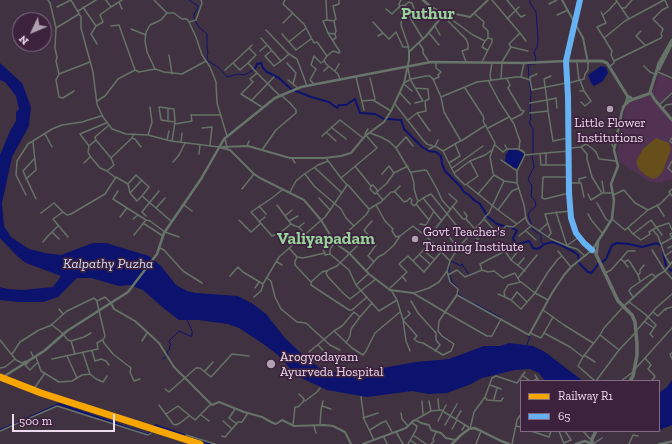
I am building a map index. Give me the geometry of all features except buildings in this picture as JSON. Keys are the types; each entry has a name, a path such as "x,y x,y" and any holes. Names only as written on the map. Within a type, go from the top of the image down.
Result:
{"highway":[{"path":"580,0 567,62 569,83 571,208 576,230 593,250 622,307"},
{"path":"569,83 570,211 573,224 579,237 593,250 618,302 632,315 635,323 637,353 630,380"},
{"path":"592,442 596,432"}],"main road":[{"path":"423,0 431,7 444,14"},
{"path":"651,92 659,63 672,40"},
{"path":"657,74 672,45"},
{"path":"0,379 35,358 49,348 63,334 128,292 155,257 160,248 163,236 171,221 201,179 226,137 262,107 280,95 307,86 429,62 588,62 604,63 609,67 619,87 629,99"},
{"path":"567,62 588,62"},
{"path":"593,250 611,221 614,200 611,184 618,166 614,150 623,107 629,99 651,92"},
{"path":"651,92 659,105 672,120"},
{"path":"593,250 599,240"},
{"path":"452,444 470,428 482,431 499,443 509,444"},
{"path":"576,444 592,442"}],"street":[{"path":"48,0 56,28 55,48 59,74 56,80 59,97 63,98 74,91"},
{"path":"57,7 71,0 81,17 81,28 90,62 97,101 106,123 118,132 148,135 172,141 200,145 219,147 247,146 292,158 326,158 350,153 363,138 384,122 400,94 408,67 409,52 409,47 403,31 400,6 401,0"},
{"path":"78,11 96,0"},
{"path":"106,0 111,7"},
{"path":"97,44 91,34 96,26 103,22 100,16 101,14 122,0"},
{"path":"154,0 167,13 174,13 182,19 187,19 189,22 202,54 210,67 216,82 217,103 226,137 227,147"},
{"path":"189,22 196,20 202,3 201,0"},
{"path":"285,0 283,4 304,24 311,39 314,43 317,42 327,56"},
{"path":"326,0 327,20"},
{"path":"332,40 336,38 334,20 336,19 333,6 339,4 339,0"},
{"path":"444,14 470,17 475,14 487,0"},
{"path":"492,0 526,41"},
{"path":"507,0 521,17 524,15"},
{"path":"549,4 556,0"},
{"path":"537,74 530,77 532,90 584,79 588,70 588,62 583,38 562,0"},
{"path":"622,8 625,8 632,0"},
{"path":"604,38 630,19 664,0 668,7 662,10 654,18 663,29 661,38 614,61 614,63 609,67"},
{"path":"603,15 617,1 630,19"},
{"path":"119,2 122,9"},
{"path":"386,9 392,14 400,6 409,2 412,3 416,14"},
{"path":"405,5 412,21 423,39"},
{"path":"83,7 96,26"},
{"path":"507,19 519,8"},
{"path":"557,15 568,10"},
{"path":"601,12 606,23 597,27 612,50 611,54 614,61"},
{"path":"155,69 147,52 146,35 150,25 161,20 167,13"},
{"path":"283,23 294,13"},
{"path":"56,28 79,14"},
{"path":"444,14 473,35 485,41"},
{"path":"409,52 429,33 444,14"},
{"path":"475,14 484,22 483,26 488,32 488,38 482,47 487,50"},
{"path":"448,16 448,21 466,39 468,49 462,51 467,62"},
{"path":"324,62 327,56 333,52 340,52 337,45 328,33 323,21 334,20"},
{"path":"373,22 389,39 396,32 404,47 409,52"},
{"path":"111,26 119,25 135,70"},
{"path":"435,26 440,36"},
{"path":"289,42 306,28"},
{"path":"131,29 146,35"},
{"path":"266,30 289,54 297,59 307,86"},
{"path":"641,31 636,36 645,45"},
{"path":"328,33 335,34"},
{"path":"378,36 383,33"},
{"path":"429,33 439,44"},
{"path":"501,79 502,62 511,47 509,44 520,33"},
{"path":"282,34 296,50 311,39"},
{"path":"261,38 280,61"},
{"path":"482,62 492,42 492,39 488,38"},
{"path":"419,43 429,62"},
{"path":"225,70 252,45"},
{"path":"260,51 267,45"},
{"path":"511,47 528,51"},
{"path":"233,63 240,70 248,63 256,55 249,48"},
{"path":"272,51 265,56 274,66 289,54"},
{"path":"169,55 172,74"},
{"path":"315,85 310,80 316,69 311,65 314,56 322,63 324,62 335,70 340,80"},
{"path":"97,101 105,96 118,80 135,70 140,72 155,69 172,74 182,74 206,61"},
{"path":"59,74 90,62"},
{"path":"433,80 439,77 438,75 441,72 436,68 436,62"},
{"path":"492,62 490,82 499,101 511,118 520,141 519,149"},
{"path":"248,63 296,110 296,113 276,130 262,150"},
{"path":"287,63 296,73 293,84"},
{"path":"521,77 524,63"},
{"path":"577,63 580,80 584,91 591,101 585,106 581,102"},
{"path":"335,70 339,64"},
{"path":"324,71 328,66"},
{"path":"644,66 650,72 672,78"},
{"path":"408,67 410,79 423,101 415,103"},
{"path":"257,72 250,79 253,82 241,94 262,107"},
{"path":"404,83 410,79 430,76 442,97 444,112 461,141"},
{"path":"551,76 544,79 553,141 569,138"},
{"path":"251,101 274,77"},
{"path":"356,77 364,110"},
{"path":"442,97 482,81 490,82 507,78 521,77 530,80"},
{"path":"370,78 376,99 374,101"},
{"path":"488,128 522,114 524,111 521,110 508,88 510,85 507,78"},
{"path":"288,80 298,88"},
{"path":"404,83 412,91"},
{"path":"408,120 417,113 426,111 425,101 429,100 428,89 415,88"},
{"path":"465,88 483,116 483,121 496,145 503,152 507,149 519,149 525,155 540,154 570,150 586,144 596,152 599,159 616,161"},
{"path":"580,92 584,91"},
{"path":"659,105 672,93"},
{"path":"400,94 410,104"},
{"path":"530,102 556,98 557,108"},
{"path":"362,101 374,101 390,112"},
{"path":"395,104 426,143 443,151 457,178 465,186 466,184 517,224"},
{"path":"662,109 666,105 672,104"},
{"path":"148,135 152,122 150,107"},
{"path":"172,141 175,123 174,110 159,107 161,120 175,123 192,122 191,115 220,115"},
{"path":"168,108 168,120"},
{"path":"530,113 548,111"},
{"path":"417,113 430,131"},
{"path":"26,195 17,178 17,161 28,144 52,129 62,125 82,122 102,116"},
{"path":"322,136 340,120 363,138"},
{"path":"612,120 617,126 620,123"},
{"path":"89,146 80,134 106,123"},
{"path":"443,151 486,125"},
{"path":"109,126 95,137 96,140 89,146 88,152 100,168 128,184 130,192 137,201 149,187 136,175 128,184"},
{"path":"331,127 346,139"},
{"path":"202,128 212,128 210,146"},
{"path":"341,178 376,148 366,136 365,133 368,129"},
{"path":"167,140 169,131"},
{"path":"326,132 336,141"},
{"path":"182,133 182,142"},
{"path":"370,133 386,140 396,148 412,172 414,189 418,201"},
{"path":"45,134 52,147"},
{"path":"111,158 132,138 134,134"},
{"path":"612,136 610,140 614,150"},
{"path":"396,148 406,137 413,146"},
{"path":"132,138 141,147"},
{"path":"672,138 670,141 672,143"},
{"path":"96,140 111,158 114,165 107,171"},
{"path":"429,149 434,146 438,140"},
{"path":"247,146 249,141"},
{"path":"26,179 36,170 33,142"},
{"path":"173,162 179,155 185,143"},
{"path":"449,163 460,156 455,144"},
{"path":"199,154 200,145"},
{"path":"454,173 470,162 485,155 496,145"},
{"path":"505,145 507,149"},
{"path":"452,168 483,146"},
{"path":"219,147 230,150 254,174 304,200 321,220 334,243 349,253 369,274 390,289 397,300 403,320 406,341 410,351"},
{"path":"581,147 587,154 592,177 603,193"},
{"path":"493,148 490,157 494,175 504,181 517,183"},
{"path":"546,152 546,165"},
{"path":"540,154 541,164 569,165"},
{"path":"525,155 517,171 517,183 527,222 530,226 548,237 567,246 577,248 585,256"},
{"path":"84,163 90,156"},
{"path":"292,158 294,163"},
{"path":"326,158 341,178 369,209"},
{"path":"34,159 23,170 36,199"},
{"path":"501,160 517,171"},
{"path":"290,192 296,181 314,168 328,161"},
{"path":"466,184 478,176 470,162"},
{"path":"672,162 668,168 672,172"},
{"path":"356,166 371,186 373,185 383,200"},
{"path":"382,174 389,166 394,173"},
{"path":"371,186 370,189 375,194 387,183 394,173 408,166"},
{"path":"314,168 341,192"},
{"path":"412,172 426,171 442,200 450,209"},
{"path":"242,189 254,174"},
{"path":"305,174 314,186 341,209 346,218 354,226"},
{"path":"478,194 494,175"},
{"path":"569,177 543,177 542,198 545,199 569,193"},
{"path":"579,183 579,179 586,177"},
{"path":"41,213 54,203 67,215 71,214 105,194 116,178"},
{"path":"130,192 142,180"},
{"path":"413,294 429,288 441,281 458,248 474,228 487,216 504,181"},
{"path":"602,181 603,193"},
{"path":"570,183 579,183"},
{"path":"579,183 581,183 584,197"},
{"path":"254,297 261,291 263,284 279,257 321,220 330,210 347,185"},
{"path":"330,254 330,249 334,243 366,215 369,209 383,200 391,192 394,192 400,186"},
{"path":"498,210 512,191 519,188"},
{"path":"283,189 251,212 259,223 272,236 281,232 290,224"},
{"path":"598,203 606,219 619,223 624,230 648,210 657,206 670,194 672,189"},
{"path":"146,216 142,212 159,190"},
{"path":"588,194 591,200 603,193 613,194 624,190 635,203 648,210"},
{"path":"118,191 113,199 150,221 165,232 179,237"},
{"path":"394,192 404,202 410,198 412,200 411,203 414,206 416,204 429,220"},
{"path":"416,204 418,201 431,194 456,225"},
{"path":"428,238 457,201 449,194"},
{"path":"142,196 171,221"},
{"path":"156,208 165,198"},
{"path":"319,198 330,210"},
{"path":"423,198 441,220"},
{"path":"183,204 192,211"},
{"path":"277,205 290,224 299,227 305,234"},
{"path":"376,205 385,221 392,229 394,236 400,236"},
{"path":"239,220 251,232 266,216 259,206"},
{"path":"452,206 463,219 466,219 474,228"},
{"path":"657,206 664,216"},
{"path":"120,217 127,208"},
{"path":"285,216 292,210"},
{"path":"548,237 551,233 545,214 570,211"},
{"path":"63,212 53,219 68,237"},
{"path":"420,224 426,225 434,212"},
{"path":"464,212 467,216 466,219"},
{"path":"556,212 567,246"},
{"path":"588,214 603,234"},
{"path":"133,219 138,215"},
{"path":"289,221 298,216"},
{"path":"484,219 498,234 506,227 514,227 526,217"},
{"path":"134,235 146,220"},
{"path":"633,234 651,220 662,235"},
{"path":"311,282 325,270 327,271 333,269 368,235 364,230 372,221"},
{"path":"299,227 304,222"},
{"path":"143,223 163,236"},
{"path":"538,231 548,223"},
{"path":"628,228 641,240 657,227 669,223 672,230"},
{"path":"43,242 58,226"},
{"path":"366,271 374,262 390,249 400,236 413,226 428,238 450,261"},
{"path":"476,226 485,235"},
{"path":"519,236 530,226"},
{"path":"443,229 458,248"},
{"path":"653,230 658,236 664,256 670,264"},
{"path":"526,231 536,240"},
{"path":"52,232 58,239"},
{"path":"281,232 297,257 303,258 325,253 326,255 330,254 340,262 351,273 356,285 379,311 397,300"},
{"path":"471,232 478,239"},
{"path":"661,244 672,238 670,234 672,233"},
{"path":"567,246 579,237"},
{"path":"320,239 325,253"},
{"path":"413,261 431,242"},
{"path":"374,262 368,256 376,245"},
{"path":"668,248 672,246"},
{"path":"511,260 521,247"},
{"path":"160,248 164,250 183,271 202,283"},
{"path":"423,250 434,259"},
{"path":"530,333 564,275 593,250"},
{"path":"605,272 611,270 629,250 635,251"},
{"path":"652,250 672,278"},
{"path":"482,270 480,264 504,251 511,260 525,271"},
{"path":"558,251 571,268"},
{"path":"664,256 672,251"},
{"path":"390,289 407,272 399,264 408,256 424,272 441,252"},
{"path":"419,254 430,264"},
{"path":"518,278 537,255"},
{"path":"498,294 512,300 521,309 535,293 555,262 562,256"},
{"path":"297,257 295,265 311,282 311,285 360,317"},
{"path":"518,265 524,258"},
{"path":"621,259 628,267"},
{"path":"624,262 628,260 630,262 640,281"},
{"path":"277,262 282,265"},
{"path":"594,380 578,366 583,356 622,307 665,270 672,262"},
{"path":"638,275 644,265"},
{"path":"230,276 238,267 243,272 263,284"},
{"path":"448,275 457,270 465,277 482,270 488,272 494,271 503,278 515,273 520,282"},
{"path":"327,271 326,274 328,277 348,298 370,285 376,279"},
{"path":"435,351 440,345 436,340 439,321 457,295 458,289 450,282 447,271"},
{"path":"356,285 369,274"},
{"path":"633,298 629,291 640,281 652,274 656,277"},
{"path":"402,276 406,281"},
{"path":"267,277 271,281 280,309 297,322 306,323 324,340 340,350"},
{"path":"255,288 259,282"},
{"path":"505,297 504,292 508,285 524,282 535,293 548,300"},
{"path":"390,289 413,294 487,336 492,336 501,319"},
{"path":"512,300 517,292 527,302"},
{"path":"596,380 619,350 653,312 672,294"},
{"path":"457,295 529,335 530,333 541,338 553,317"},
{"path":"12,354 20,342 39,330 50,326 67,311 94,298 97,301 108,296"},
{"path":"105,297 114,309 135,321 163,347 170,362 211,404"},
{"path":"351,310 367,297"},
{"path":"403,320 417,336 414,339 418,342 423,343 443,355 451,351 454,344 424,321 411,301"},
{"path":"97,302 105,336 103,340 104,344 113,354 131,368 130,372 134,381 140,380"},
{"path":"629,302 656,325 650,335 653,338"},
{"path":"346,343 350,336 351,329 372,303"},
{"path":"653,312 658,316 672,307"},
{"path":"59,309 63,314"},
{"path":"543,309 593,344"},
{"path":"403,320 410,314 408,311"},
{"path":"309,352 342,326 354,312"},
{"path":"334,331 346,343 364,354 375,332 400,312"},
{"path":"645,322 654,328"},
{"path":"50,326 54,326 68,340 71,341 75,354"},
{"path":"622,380 641,364 672,328"},
{"path":"71,341 91,333"},
{"path":"142,341 147,333"},
{"path":"544,333 595,362"},
{"path":"600,335 619,350"},
{"path":"0,340 12,354 14,359 22,363 29,361"},
{"path":"52,359 98,349 97,343 102,340"},
{"path":"318,345 324,351"},
{"path":"92,350 95,361 101,359 106,361 109,366"},
{"path":"31,352 41,370 57,381 63,382 76,380 82,375 90,374"},
{"path":"82,353 90,374 102,382 107,376"},
{"path":"672,353 670,354 672,359"},
{"path":"165,389 169,392 196,368 200,368 211,377 232,354 249,356"},
{"path":"68,356 77,378"},
{"path":"645,358 651,365 648,369 655,376 653,380"},
{"path":"0,368 5,367 14,359"},
{"path":"29,361 25,365 30,370 37,362"},
{"path":"205,371 213,362"},
{"path":"417,419 431,411 439,410 470,428 474,412 485,397 492,378 496,376 517,383 525,372"},
{"path":"34,390 45,373"},
{"path":"522,375 529,380"},
{"path":"490,385 501,389"},
{"path":"293,425 296,407 317,392 320,388"},
{"path":"493,400 497,388"},
{"path":"300,394 304,398 303,402"},
{"path":"361,397 363,418 374,440"},
{"path":"485,397 487,400 501,401 503,398"},
{"path":"438,398 439,410"},
{"path":"320,425 323,401"},
{"path":"422,401 423,415"},
{"path":"430,401 431,411"},
{"path":"166,414 178,406 195,420 211,404 214,405 219,402 235,409 262,417 276,424 282,420 293,425 328,425 345,432 351,444"},
{"path":"445,425 457,404"},
{"path":"159,405 171,423 176,425 189,416"},
{"path":"438,421 446,405"},
{"path":"0,431 57,406 148,435 151,433"},
{"path":"322,406 331,409"},
{"path":"235,409 229,418 237,424"},
{"path":"452,429 461,411"},
{"path":"222,436 225,437 239,422 242,422 248,413"},
{"path":"363,418 378,413"},
{"path":"400,413 402,419 408,426"},
{"path":"201,414 209,421"},
{"path":"512,444 520,416"},
{"path":"363,444 384,437 392,432 408,426 411,422 417,420 421,423 429,425 431,430 455,440"},
{"path":"223,421 232,429"},
{"path":"370,430 386,421 392,432"},
{"path":"408,444 417,426 411,422"},
{"path":"462,430 465,425"},
{"path":"314,426 316,433"},
{"path":"516,426 520,427"},
{"path":"396,431 403,444"},
{"path":"477,444 482,431"},
{"path":"431,444 434,441 433,439 436,432"},
{"path":"534,432 549,437 551,432"},
{"path":"559,432 564,444 571,440 567,432"},
{"path":"584,432 592,442 602,438"},
{"path":"186,435 215,444"},
{"path":"413,435 426,444"},
{"path":"629,444 633,435 638,436"},
{"path":"384,437 387,444"},
{"path":"410,440 416,444"},
{"path":"658,444 672,442"},
{"path":"663,444 672,442"}],"shaded area":[{"path":"660,73 672,81 672,91 660,103 652,93"},
{"path":"645,96 651,96 672,121 672,179 661,183 650,182 620,162 617,154 626,105 628,102"},
{"path":"656,138 669,143 671,149 663,171 658,177 653,179 645,175 639,169 636,162 643,149"}],"water":[{"name":"Kalpathy Puzha","path":"0,63 22,83 31,107 29,126 12,157 2,203 4,226 11,237 29,249 61,255 93,243 106,243 149,256 161,266 176,285 187,291 238,296 253,304 266,314 285,338 321,369 340,373 360,372 416,362 449,359 484,346 500,346 509,343 533,346 545,352 582,380 544,380 539,373 530,369 515,370 482,378 447,393 429,394 412,391 367,397 327,390 297,376 278,355 239,328 228,324 198,320 179,320 143,290 130,285 119,286 91,278 77,278 58,297 43,302 0,300 0,287 23,290 53,287 61,276 26,263 0,238 0,155 16,121 16,112 19,109 16,96 5,82 0,80"},
{"path":"601,66 606,67 608,73 602,82 594,86 588,75"},
{"path":"510,149 517,150 524,154 518,168 514,168 505,161 506,154"},
{"path":"672,380 672,425 660,430 660,392 667,387"}],"waterway":[{"path":"189,0 198,6 194,14 194,19 199,27 207,34 208,61 218,67 227,77 238,74 245,75 253,70"},
{"path":"530,0 530,3 536,12 538,40 537,47 534,52 536,58 535,61"},
{"path":"255,69 257,64 261,63 267,72 279,78 291,89 329,102 337,108 339,105 346,105 355,99 360,113 375,114 384,119"},
{"path":"529,78 528,64 535,64"},
{"path":"529,81 531,91 531,119 529,122 533,129 533,154"},
{"path":"387,119 401,120 404,129 422,147 429,151 436,152 441,156 445,171 464,192 480,204 488,217 497,224 507,227"},
{"path":"532,156 534,167 528,179 532,186 531,196 535,201 536,206 528,215 532,226"},
{"path":"511,227 517,231 513,238 515,243 519,244 529,241 533,248 537,249 544,244 553,242 574,252 578,255 579,261"},
{"path":"532,229 541,235 541,242 544,244"},
{"path":"602,262 606,259 612,245 617,243 642,247 657,243 661,246"},
{"path":"663,252 666,266"},
{"path":"451,261 461,266 462,264 469,275 479,271"},
{"path":"579,263 591,273 598,264"},
{"path":"449,266 452,282 457,287"},
{"path":"668,268 672,271"},
{"path":"458,292 459,295 469,301"},
{"path":"474,303 501,318"},
{"path":"168,355 167,352 171,345 169,341 179,331 192,336 192,331 187,320"},
{"path":"526,347 530,337 528,336"},
{"path":"163,359 167,356"},
{"path":"24,420 59,404 146,434 149,434 151,431"},
{"path":"0,430 20,422"},
{"path":"152,429 155,425 187,436"},
{"path":"195,438 211,444"}],"railway":[{"path":"0,378 40,394 196,444"}],"rail line":[{"name":"R1","path":"0,377 41,393 200,444"}],"transit line":[{"name":"65","path":"580,0 566,61 569,193 571,218 576,233 592,250"}],"place":[{"name":"Little Flower Institutions","path":"610,109"},
{"name":"Govt Teacher's Training Institute","path":"415,239"},
{"name":"Arogyodayam Ayurveda Hospital","path":"271,364"}],"district":[{"name":"Puthur","path":"428,14"},
{"name":"Valiyapadam","path":"326,239"}]}
